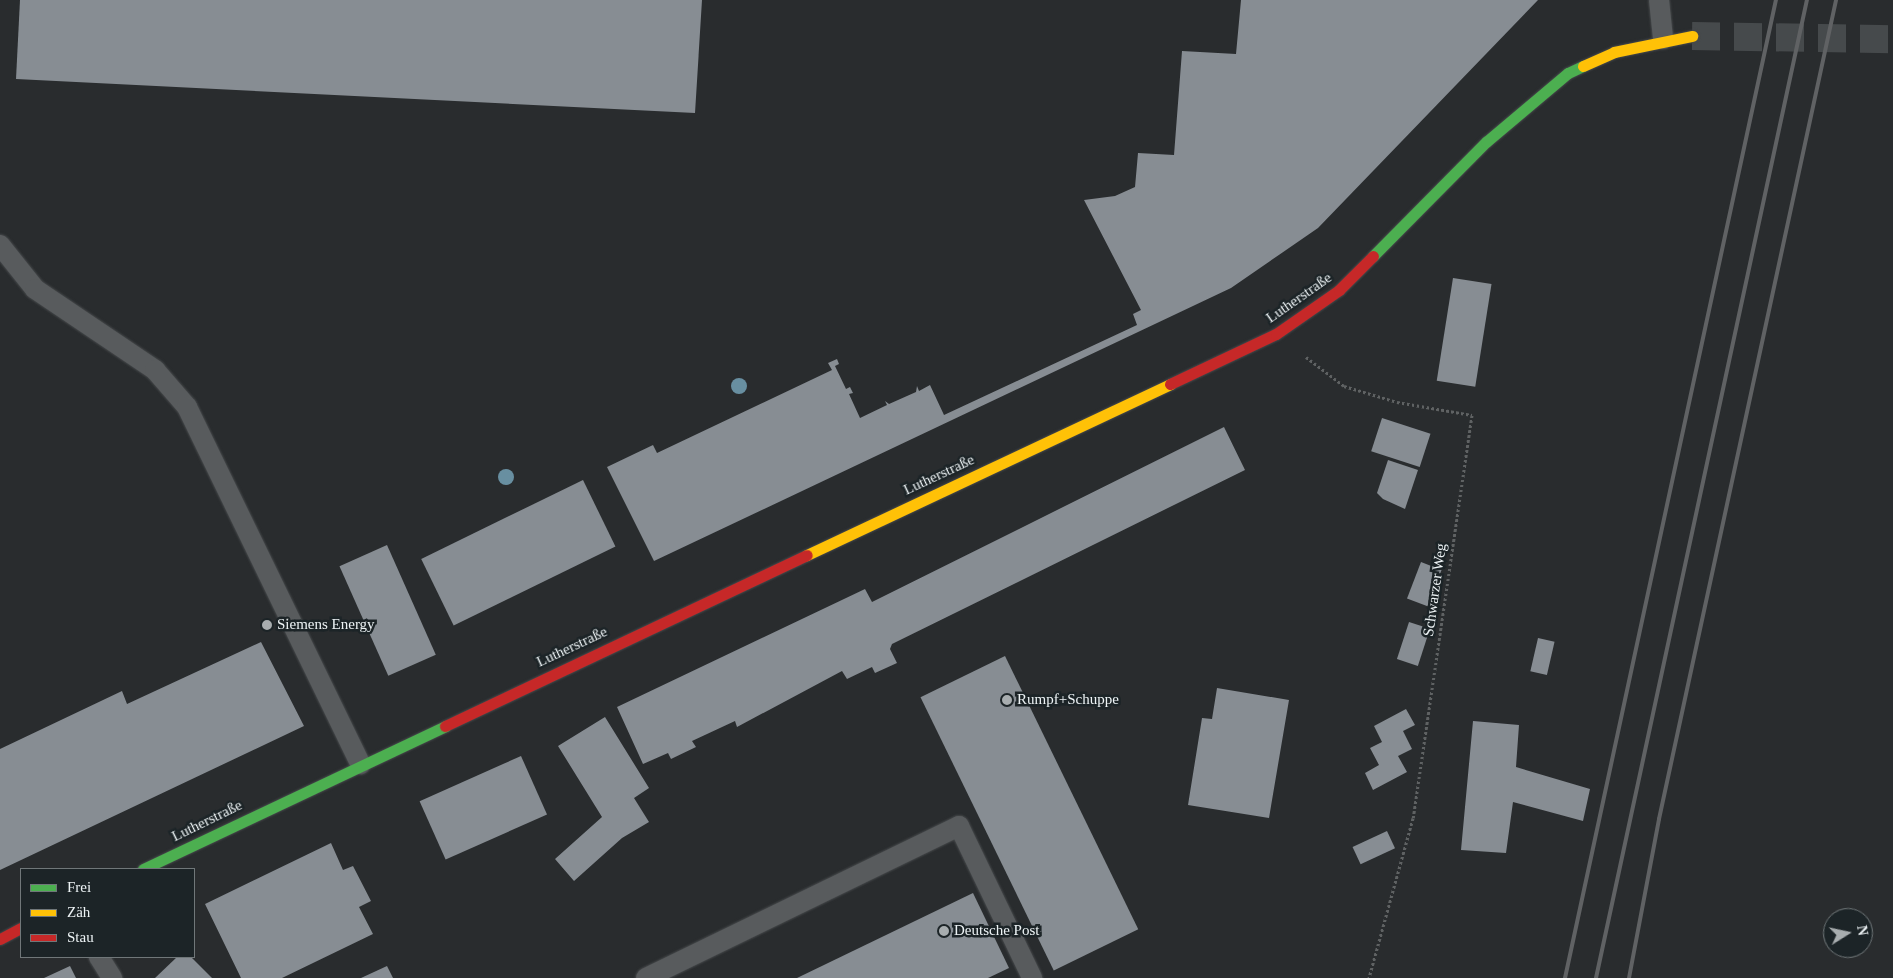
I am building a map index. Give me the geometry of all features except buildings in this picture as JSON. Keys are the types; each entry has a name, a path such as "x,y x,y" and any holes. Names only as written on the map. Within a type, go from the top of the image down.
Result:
{"street":[{"name":"Lutherstraße","path":"145,868 360,764 1276,334 1339,290 1533,100 1568,74 1614,52 1663,39 1692,36"},
{"path":"0,939 20,929"}],"lane":[{"path":"1660,0 1663,39"},
{"path":"0,245 35,289 155,370 187,407 360,764"},
{"path":"646,978 959,826 1032,978"},
{"path":"100,958 112,978"}],"path":[{"name":"Schwarzer Weg","path":"1276,334 1344,386 1397,402 1472,415 1413,818 1369,978"}],"tunnel":[{"path":"1692,36 1893,39"}],"railway":[{"path":"1565,978 1776,0"},
{"path":"1596,978 1807,0"},
{"path":"1629,978 1659,819 1836,0"}],"traffic: fast":[{"path":"1373,256 1486,142 1568,73 1583,66"},
{"path":"145,868 445,726"}],"traffic: slow":[{"path":"1583,66 1614,52 1692,36"},
{"path":"807,555 1170,384"}],"traffic: jam":[{"path":"1170,384 1276,334 1339,290 1373,256"},
{"path":"445,726 807,555"},
{"path":"0,939 20,929"}],"place":[{"name":"Siemens Energy","path":"267,625"},
{"name":"Rumpf+Schuppe","path":"1007,700"},
{"name":"Deutsche Post","path":"944,931"}]}
